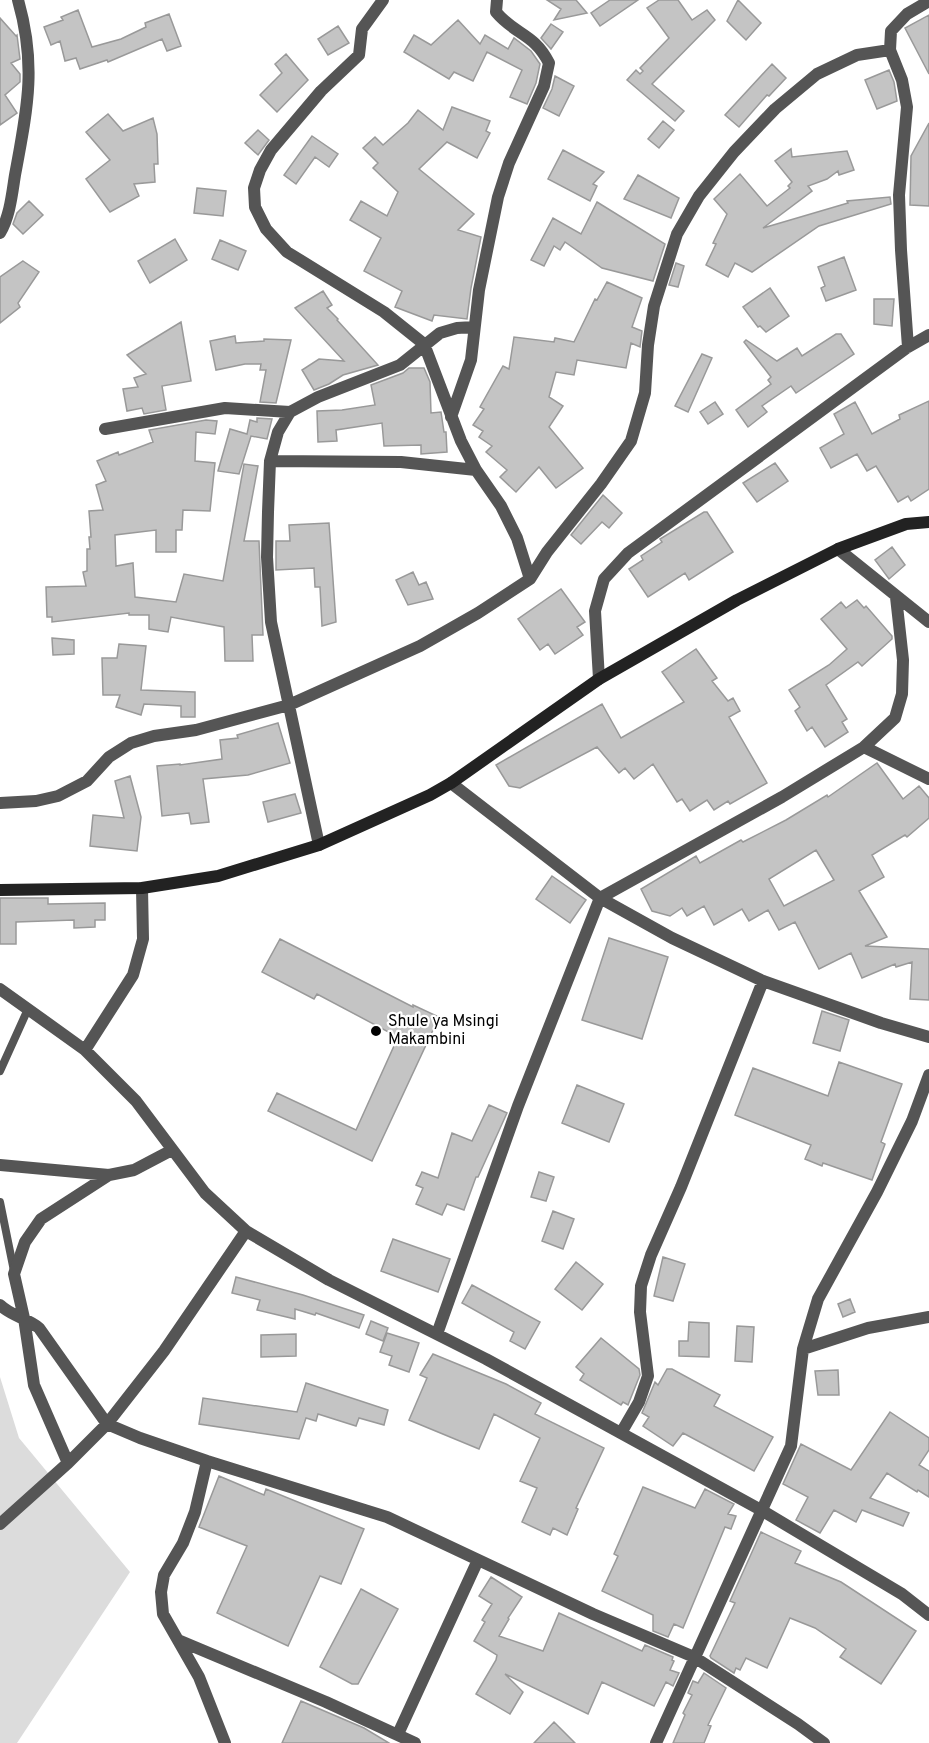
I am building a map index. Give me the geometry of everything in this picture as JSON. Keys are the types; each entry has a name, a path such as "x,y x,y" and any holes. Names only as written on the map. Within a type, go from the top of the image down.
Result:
{"street":[{"path":"0,233 11,202 27,113 30,76 27,43 18,0"},
{"path":"383,0 362,29 358,55 321,91 271,150 260,170 254,188 255,207 266,229 287,252 384,312 424,344 451,417 476,470 501,506 517,538 530,579"},
{"path":"451,417 471,360 479,290 498,197 509,163 544,86 549,63 535,41 506,24 496,12 496,0"},
{"path":"908,348 899,195 908,107 902,80 890,50 891,31 907,14 929,1"},
{"path":"0,803 36,801 58,796 87,781 109,757 131,743 154,736 196,730 289,705 420,646 478,613 530,579 631,441 645,393 648,345 654,306 677,234 699,196 734,152 776,109 817,74 856,55 890,50"},
{"path":"319,845 271,622 267,558 270,461 278,432 290,412 318,397 399,365 440,333 457,328 474,327"},
{"path":"599,679 596,611 604,579 628,553 929,335"},
{"path":"105,429 225,408 290,412"},
{"path":"270,461 401,462 476,470"},
{"path":"0,890 142,888 218,876 319,845 430,795 451,783 599,679 737,600 838,549 906,524 929,522"},
{"path":"838,549 929,622"},
{"path":"437,1334 518,1106 600,898 782,797 864,747 895,718 903,694 903,660 896,597"},
{"path":"864,747 929,779"},
{"path":"451,783 600,898 672,938 763,981 881,1023 929,1037"},
{"path":"86,1050 133,975 143,939 142,888"},
{"path":"621,1432 639,1402 648,1376 640,1312 640,1286 763,981"},
{"path":"0,989 86,1050 136,1101 205,1193 246,1231 329,1280 437,1334 761,1510 902,1594 929,1615"},
{"path":"656,1743 791,1446 803,1349 818,1299 877,1192 912,1121 929,1075"},
{"path":"0,1165 109,1175 134,1170 172,1150"},
{"path":"68,1463 36,1392 14,1274 25,1242 41,1219 109,1175"},
{"path":"0,1524 68,1463 107,1424 164,1351 246,1231"},
{"path":"0,1305 8,1313 24,1318 39,1328 107,1424 207,1461 387,1517 593,1614 694,1657 824,1743"},
{"path":"803,1349 868,1328 929,1317"},
{"path":"207,1461 195,1512 183,1543 164,1575 161,1592 163,1614 200,1677 225,1743"},
{"path":"398,1734 478,1560"},
{"path":"178,1640 326,1702 414,1743"}],"lane":[{"path":"0,1071 28,1009"},
{"path":"0,1202 14,1274"}],"shaded area":[{"path":"0,1377 19,1438 130,1572 17,1743 0,1743"}],"building":[{"path":"547,0 576,0 587,13 554,20 561,9"},
{"path":"610,0 638,0 600,26 591,13"},
{"path":"659,0 678,0 692,20 707,10 715,20 652,84 684,111 675,121 627,80 636,70 640,74 643,71 640,68 669,38 647,8"},
{"path":"738,0 761,23 746,40 727,21"},
{"path":"78,10 92,47 121,39 146,27 145,23 169,14 181,46 167,51 162,39 108,62 107,60 80,69 76,58 65,61 60,41 51,45 44,27 63,20 61,17"},
{"path":"929,15 929,74 905,28"},
{"path":"0,18 17,35 20,59 11,63 20,74 20,82 5,95 17,113 0,125"},
{"path":"458,20 480,44 485,35 508,49 514,38 531,51 540,64 536,83 527,104 510,97 522,70 487,52 473,81 454,72 449,79 404,52 414,35 431,45"},
{"path":"551,24 563,32 551,49 541,38"},
{"path":"338,26 349,43 328,55 318,39"},
{"path":"286,54 308,80 277,112 260,95 282,73 275,64"},
{"path":"772,64 786,78 769,96 767,95 739,127 725,115"},
{"path":"889,70 894,82 897,101 877,109 865,80"},
{"path":"555,76 574,86 559,116 543,108"},
{"path":"452,107 490,121 486,131 490,133 477,158 447,142 419,169 474,214 458,230 481,237 467,319 434,315 432,321 395,307 402,291 364,271 381,238 350,220 361,201 387,216 398,192 373,168 378,163 363,148 375,137 383,145 408,123 418,110 443,130"},
{"path":"108,114 123,131 153,118 157,134 158,164 154,164 155,182 134,184 139,196 110,212 86,179 110,160 86,132"},
{"path":"663,121 674,130 659,148 648,139"},
{"path":"929,123 929,206 910,205 911,156"},
{"path":"258,130 269,140 258,155 245,143"},
{"path":"312,136 338,154 329,167 315,157 296,184 284,175"},
{"path":"791,149 792,157 847,151 854,170 839,175 838,171 827,179 808,186 812,191 763,228 848,203 847,201 890,197 891,204 819,226 752,272 735,263 728,277 706,265 716,244 713,243 727,214 714,199 740,174 767,206 790,188 788,186 792,182 775,161"},
{"path":"563,150 604,172 593,184 597,186 590,201 548,179"},
{"path":"638,175 679,198 671,218 624,199"},
{"path":"197,188 226,191 223,216 194,213"},
{"path":"29,201 43,215 23,234 13,224 17,213"},
{"path":"597,202 665,244 653,281 602,268 565,242 560,250 554,246 544,266 531,260 553,218 581,234"},
{"path":"175,239 187,260 150,283 138,261"},
{"path":"220,240 246,251 238,270 212,259"},
{"path":"844,257 856,290 826,301 821,288 825,286 818,267"},
{"path":"23,261 39,272 18,303 20,307 0,323 0,277"},
{"path":"676,263 684,266 678,287 669,285"},
{"path":"607,282 642,298 632,327 642,331 640,347 631,343 626,368 577,360 574,375 556,372 549,397 563,406 549,427 583,468 556,488 539,467 516,492 500,477 507,470 486,452 492,446 479,437 483,431 473,425 484,409 480,407 503,366 509,369 514,337 554,342 555,338 574,342 595,299 597,300"},
{"path":"770,288 789,316 766,332 760,326 758,327 743,307"},
{"path":"323,291 332,305 327,308 378,365 343,375 314,390 302,370 319,359 344,361 295,308"},
{"path":"874,299 894,299 892,326 874,324"},
{"path":"181,322 191,381 162,386 166,410 144,414 142,408 127,411 123,389 138,387 134,378 146,374 127,355"},
{"path":"836,334 841,334 854,354 796,393 791,386 762,406 767,412 748,427 736,410 771,384 768,380 771,377 744,342 746,340 777,361 797,348 802,356"},
{"path":"235,336 236,343 264,341 264,339 291,340 276,403 260,402 266,370 260,370 261,364 245,364 216,370 210,341"},
{"path":"702,354 712,358 688,412 675,406"},
{"path":"409,368 424,368 430,382 431,413 441,412 444,432 446,432 447,452 421,454 421,445 384,446 382,423 336,430 337,441 318,442 317,411 375,405 371,385 403,373"},
{"path":"929,401 929,489 911,501 908,496 898,502 876,466 867,471 857,454 831,468 820,448 844,434 834,414 855,402 872,434 900,419 899,415"},
{"path":"715,402 723,414 708,424 700,412"},
{"path":"257,418 272,419 267,439 251,436 239,474 218,471 230,429 247,434 250,420 257,422"},
{"path":"206,420 217,421 215,434 196,432 195,461 215,463 210,511 183,510 182,530 176,530 176,552 156,552 156,530 115,535 116,566 133,563 135,597 176,602 184,574 223,581 244,464 258,466 244,541 259,541 263,635 252,635 253,661 225,661 224,627 171,617 168,632 149,629 149,615 129,615 129,613 52,622 52,617 47,617 46,587 86,586 83,572 87,571 87,549 90,549 89,511 103,510 96,485 106,481 97,461 153,442 149,430"},
{"path":"775,463 788,481 757,502 743,483"},
{"path":"603,495 622,513 609,528 602,522 581,544 571,535"},
{"path":"707,512 733,552 689,580 685,573 648,597 629,569 643,560 641,556 662,542 660,539"},
{"path":"329,523 336,622 322,626 320,587 315,587 314,568 276,570 276,541 290,541 289,525"},
{"path":"892,547 905,565 889,579 875,560"},
{"path":"413,572 419,585 426,582 433,599 408,605 396,580"},
{"path":"561,589 585,622 577,627 583,635 555,654 548,644 540,650 518,619"},
{"path":"857,600 864,608 866,606 892,636 892,639 862,666 858,662 826,685 847,719 842,722 848,732 825,747 812,727 807,731 795,711 800,707 789,690 829,665 847,649 821,619 841,602 846,608"},
{"path":"52,638 74,640 74,654 53,655"},
{"path":"119,644 146,646 141,690 195,692 195,717 181,717 181,706 144,704 141,715 116,707 120,695 103,695 102,658 117,658"},
{"path":"696,649 717,678 712,681 728,701 733,698 740,711 729,717 767,783 730,804 728,801 714,810 707,800 690,811 682,799 677,802 653,764 634,779 625,768 619,773 597,747 520,788 509,786 496,765 602,704 621,738 684,702 662,672"},
{"path":"278,723 290,763 248,775 203,779 209,822 191,824 189,813 162,816 157,766 222,759 220,740 238,738 237,735"},
{"path":"877,763 903,799 919,786 929,798 929,818 907,837 905,835 872,855 884,877 859,891 887,937 865,946 929,949 929,1000 910,999 912,962 896,967 895,964 862,978 851,953 819,969 795,922 779,930 768,910 749,921 742,909 714,925 704,906 687,916 682,908 670,916 652,911 641,889 696,856 700,863 741,840 743,842 786,820 827,795 828,797","holes":["816,850 834,880 784,906 769,879"]},
{"path":"130,776 141,817 137,851 90,846 93,815 124,818 115,781"},
{"path":"295,794 301,813 268,822 263,802"},
{"path":"552,876 586,900 570,923 536,899"},
{"path":"0,898 48,898 48,904 105,903 105,920 95,920 95,927 74,928 74,920 16,922 16,944 0,944"},
{"path":"609,938 668,957 642,1039 582,1020"},
{"path":"280,939 413,1007 413,1005 439,1017 372,1161 268,1111 277,1093 356,1130 398,1037 317,994 314,999 262,972"},
{"path":"822,1011 849,1020 840,1051 813,1043"},
{"path":"839,1062 902,1084 881,1142 885,1144 872,1180 805,1159 811,1145 735,1115 753,1068 828,1096"},
{"path":"577,1085 624,1104 609,1142 562,1123"},
{"path":"489,1105 507,1113 476,1177 464,1210 447,1204 442,1215 416,1204 423,1188 416,1185 422,1172 438,1178 452,1133 472,1141"},
{"path":"539,1172 554,1177 546,1201 531,1197"},
{"path":"553,1211 574,1219 563,1249 542,1241"},
{"path":"393,1239 450,1259 438,1292 381,1271"},
{"path":"663,1257 685,1264 673,1301 654,1296"},
{"path":"576,1262 603,1284 582,1310 555,1289"},
{"path":"236,1277 303,1295 364,1315 359,1328 316,1313 315,1315 295,1309 295,1319 257,1310 260,1300 232,1293"},
{"path":"472,1285 540,1322 525,1349 510,1341 514,1332 462,1303"},
{"path":"850,1299 855,1312 843,1317 838,1304"},
{"path":"371,1321 388,1328 383,1341 366,1334"},
{"path":"689,1322 709,1323 709,1357 679,1356 679,1341 688,1341"},
{"path":"737,1326 754,1327 752,1362 735,1361"},
{"path":"387,1333 419,1343 409,1372 389,1365 392,1356 380,1352"},
{"path":"296,1334 296,1356 261,1357 261,1335"},
{"path":"601,1338 639,1369 640,1375 628,1405 623,1402 621,1405 580,1380 584,1374 576,1367"},
{"path":"433,1354 506,1384 541,1403 535,1414 604,1448 576,1508 578,1509 567,1535 553,1528 550,1535 522,1522 537,1488 520,1481 540,1438 494,1414 479,1449 409,1420 427,1378 420,1375"},
{"path":"667,1369 672,1369 720,1395 714,1406 773,1437 754,1471 683,1433 673,1446 643,1426 649,1417 642,1413 655,1382 658,1385"},
{"path":"838,1370 839,1395 818,1395 815,1371"},
{"path":"306,1383 388,1410 384,1425 359,1418 356,1426 318,1414 316,1421 306,1418 299,1439 199,1424 203,1398 297,1412"},
{"path":"890,1412 929,1438 929,1450 919,1465 929,1471 929,1497 887,1473 870,1498 909,1513 903,1526 862,1510 856,1522 834,1510 820,1533 796,1520 808,1497 783,1484 801,1444 851,1470"},
{"path":"219,1476 264,1495 266,1489 364,1529 341,1584 320,1576 288,1646 217,1613 247,1546 199,1527"},
{"path":"643,1487 695,1508 705,1489 734,1504 728,1514 736,1516 731,1529 725,1527 683,1628 674,1624 668,1637 653,1631 653,1615 602,1591 618,1556 614,1554"},
{"path":"761,1532 801,1551 795,1563 841,1582 916,1631 881,1684 840,1657 846,1649 815,1628 790,1618 767,1668 746,1658 740,1670 736,1668 734,1673 711,1658 735,1603 730,1601"},
{"path":"491,1577 522,1597 499,1636 543,1651 559,1613 642,1651 645,1645 673,1657 674,1661 670,1670 679,1673 673,1686 666,1682 654,1706 602,1682 588,1714 505,1674 523,1692 510,1714 476,1694 497,1655 474,1641 485,1622 482,1620 492,1604 479,1596"},
{"path":"361,1589 398,1609 358,1684 352,1684 320,1667"},
{"path":"704,1673 726,1688 708,1725 711,1726 704,1743 673,1743 692,1695 688,1693 693,1681 698,1683"},
{"path":"301,1701 364,1728 389,1743 282,1743"},
{"path":"554,1722 575,1743 534,1743"}],"place":[{"name":"Shule ya Msingi Makambini","path":"376,1031"}]}
